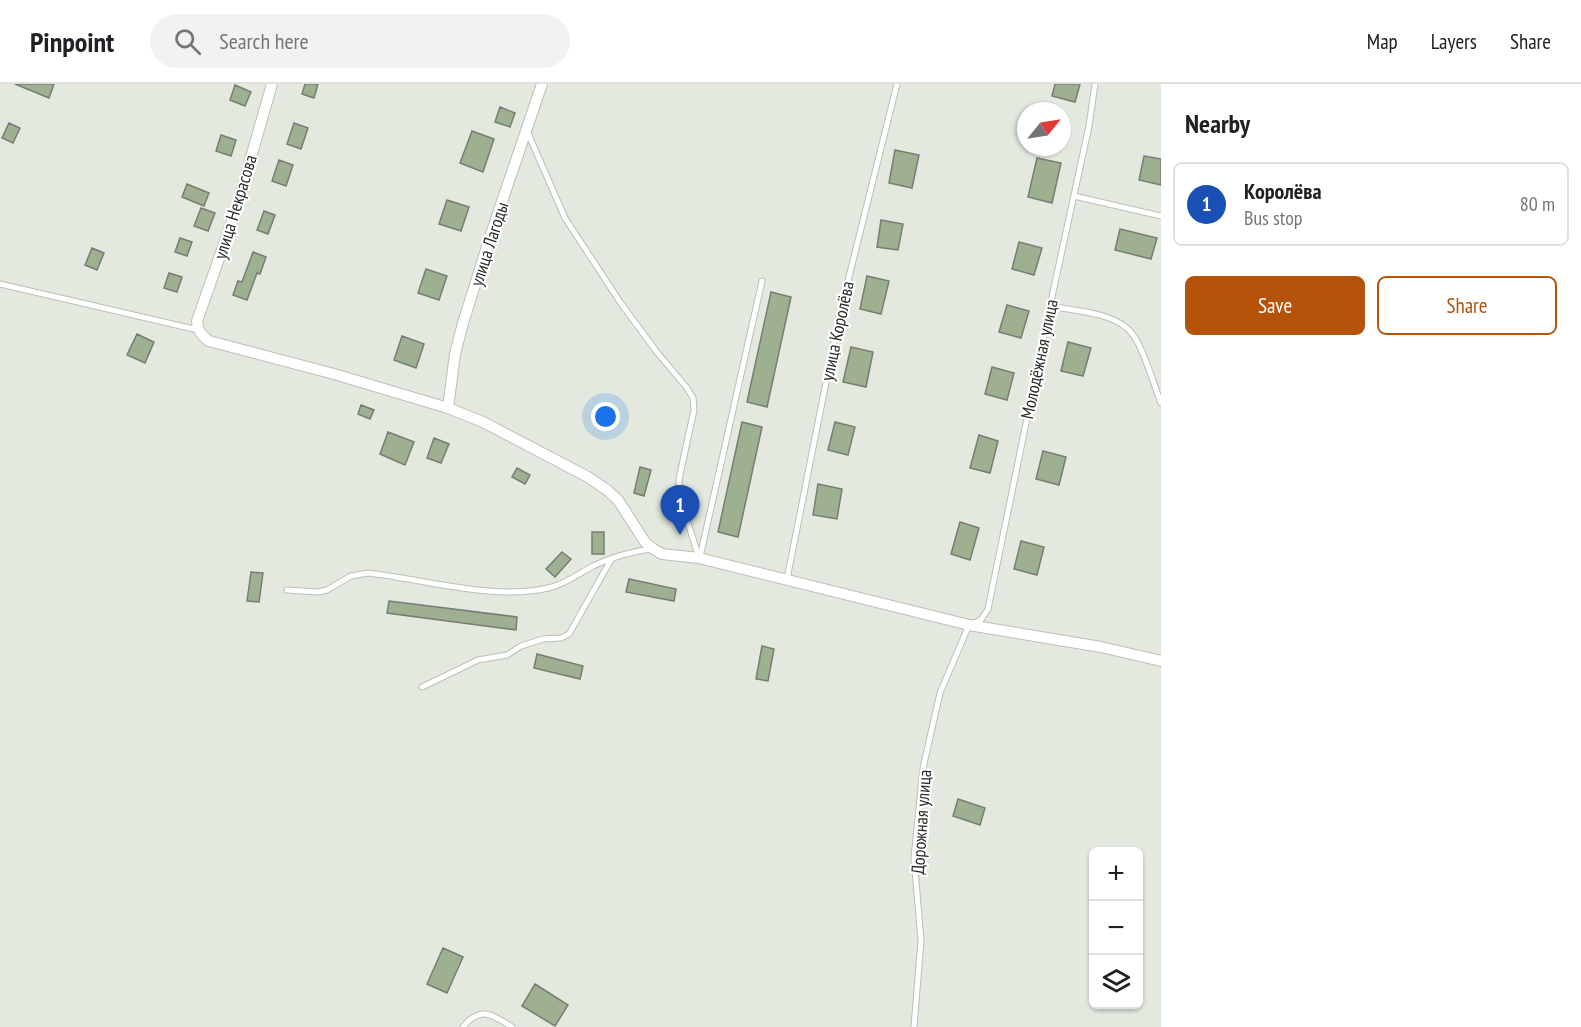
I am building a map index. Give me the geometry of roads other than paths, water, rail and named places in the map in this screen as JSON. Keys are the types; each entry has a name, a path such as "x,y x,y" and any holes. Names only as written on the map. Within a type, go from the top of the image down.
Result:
{"street":[{"name":"улица Некрасова","path":"198,330 197,321 200,310 235,213 272,84"},
{"name":"улица Лагоды","path":"448,408 455,354 491,234 542,84"},
{"path":"198,330 201,336 216,344 334,374 448,408 483,422 588,477 607,490 618,500 645,542 662,554 699,558 969,625 1101,647 1161,661"}],"lane":[{"name":"улица Королёва","path":"787,579 839,317 897,84"},
{"name":"Молодёжная улица","path":"969,625 981,620 988,609 1089,126 1095,84"},
{"path":"527,130 565,218 620,302 693,398 694,410 679,479 679,494 699,558"},
{"path":"1074,196 1161,216"},
{"path":"699,558 762,281"},
{"path":"0,284 198,330"},
{"path":"1050,306 1107,317 1131,332 1141,350 1161,404"},
{"path":"287,590 318,592 327,590 351,576 368,573 481,590 526,591 552,587 613,557 652,548"},
{"path":"422,687 478,660 507,655 520,646 543,639 561,638 569,634 613,557"},
{"name":"Дорожная улица","path":"914,1027 921,940 914,858 923,768 940,693 969,625"},
{"path":"463,1027 476,1015 485,1014 512,1027"}],"place":[{"name":"Королёва","path":"680,535"}]}
